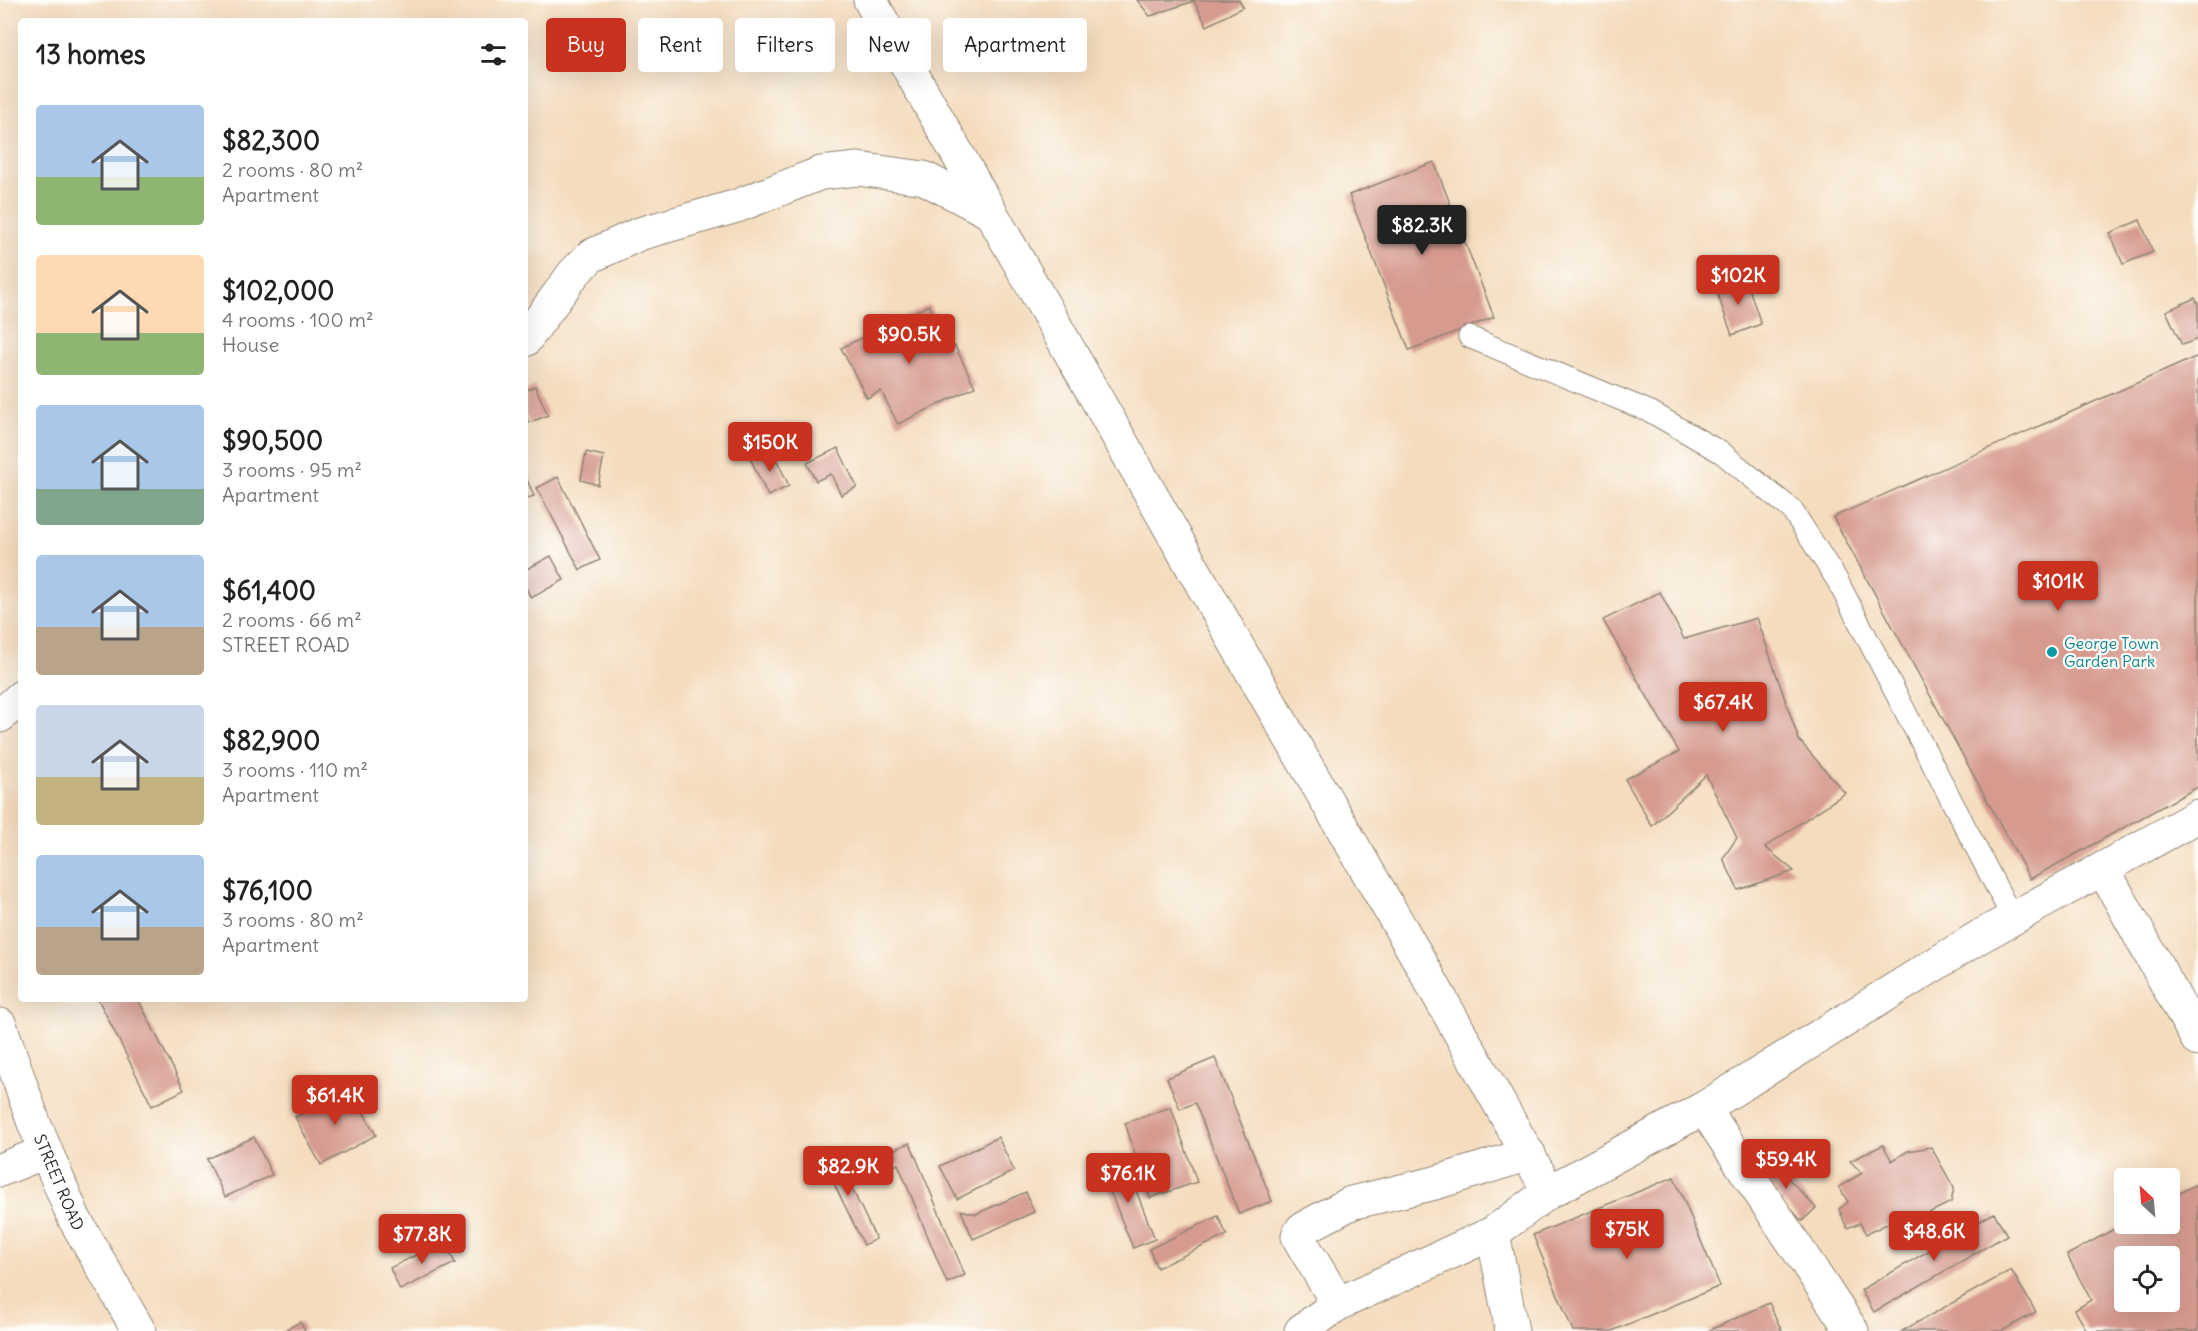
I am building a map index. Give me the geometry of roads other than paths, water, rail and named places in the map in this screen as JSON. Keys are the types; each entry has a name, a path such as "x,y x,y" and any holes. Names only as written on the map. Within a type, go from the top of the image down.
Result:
{"street":[{"path":"870,0 1549,1192"},
{"path":"528,336 574,273 591,256 639,234 738,206 821,173 858,169 924,178 991,213"},
{"path":"0,716 18,700"},
{"path":"1301,1331 1338,1304 1493,1233 1549,1192 1704,1108 1979,937 2198,816"},
{"path":"2103,869 2198,1040"},
{"name":"STREET ROAD","path":"0,1025 45,1152 74,1218 139,1331"},
{"path":"1704,1108 1851,1331"},
{"path":"0,1170 45,1152"},
{"path":"1338,1304 1298,1236 1302,1229 1351,1203 1435,1183 1529,1154"},
{"path":"1493,1233 1512,1331"}],"lane":[{"path":"1469,338 1651,412 1722,453 1792,510 1837,580 2013,919"}],"place":[{"name":"George Town Garden Park","path":"2052,652"}]}
